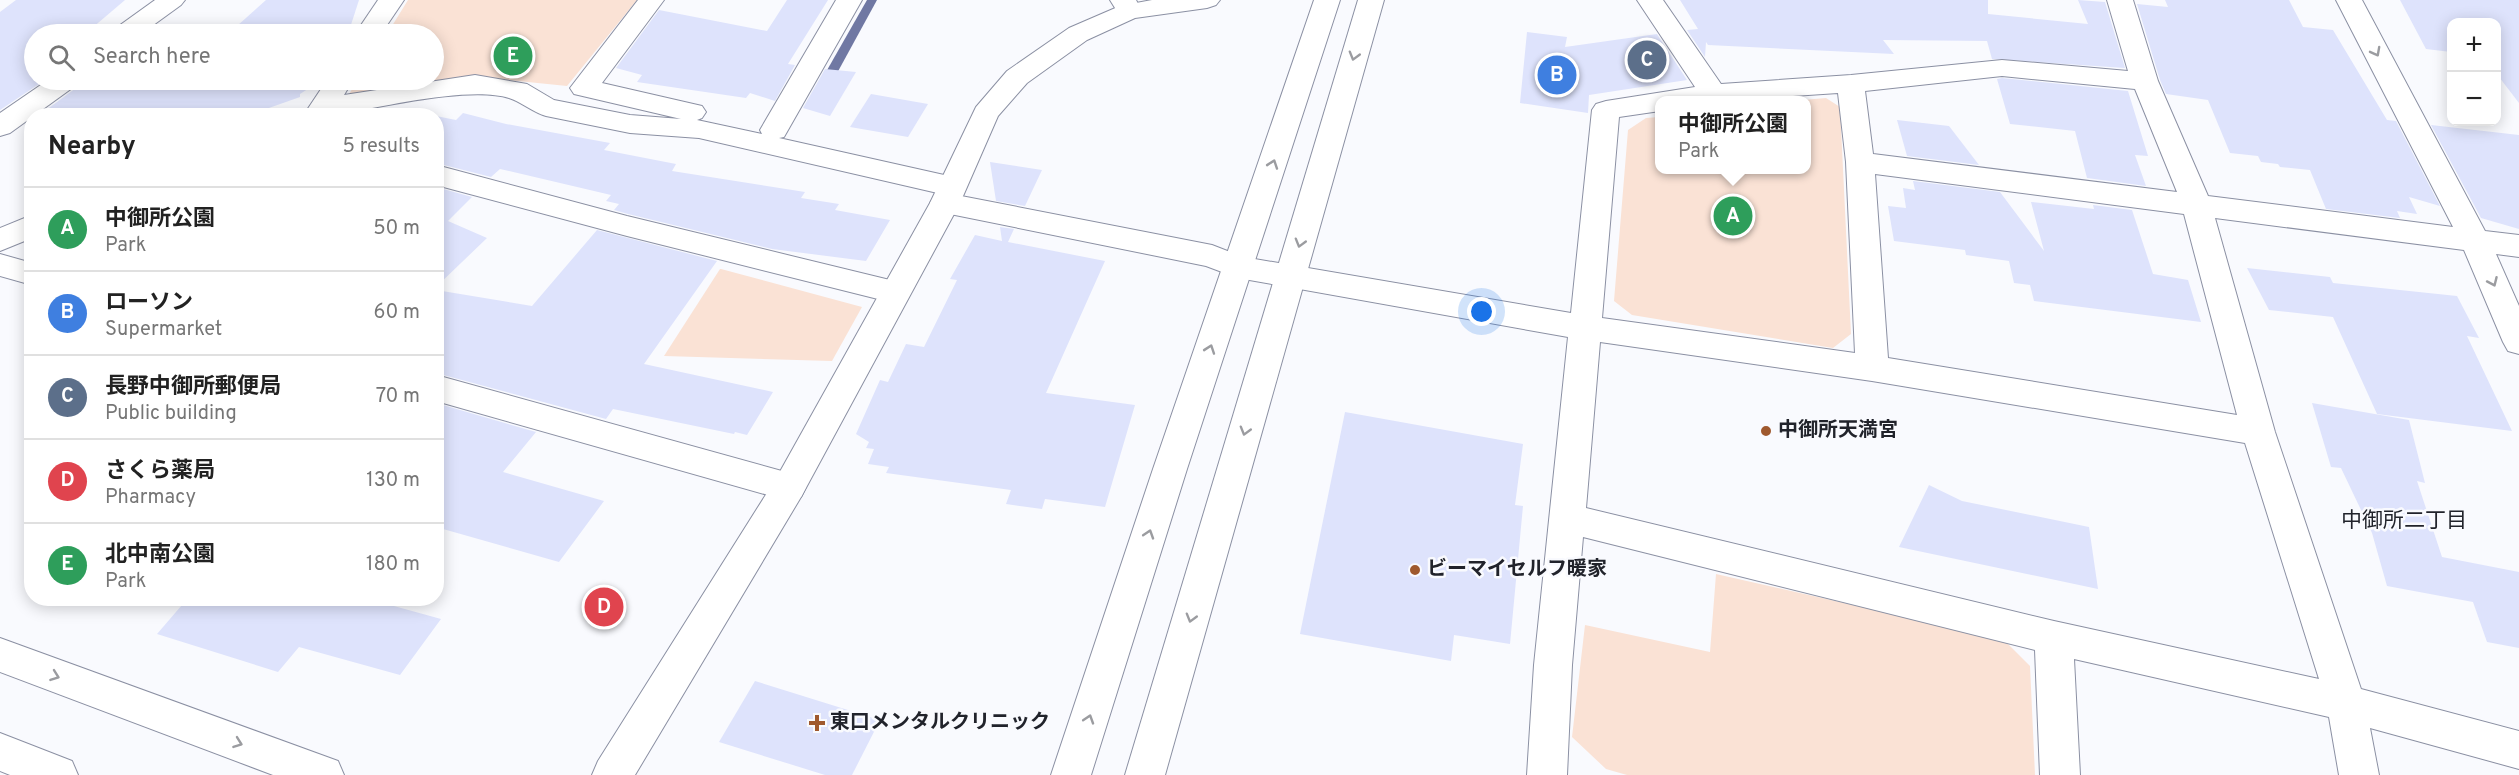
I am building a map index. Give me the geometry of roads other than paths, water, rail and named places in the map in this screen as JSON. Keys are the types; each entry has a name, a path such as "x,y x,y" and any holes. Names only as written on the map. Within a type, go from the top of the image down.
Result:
{"street":[{"path":"139,24 172,0"},
{"path":"375,24 392,0"},
{"path":"651,0 584,88 774,130 953,185 1212,256 1238,267 1586,328 1872,368 2258,432"},
{"path":"774,130 849,0"},
{"path":"612,775 789,487 953,185 986,113 1017,77 1078,34 1126,6 1208,0"},
{"path":"1071,775 1328,0"},
{"path":"1145,775 1371,0"},
{"path":"1650,0 1713,93"},
{"path":"2120,0 2145,81 2197,205 2258,432 2346,703 2359,775"},
{"path":"2349,0 2475,241 2519,342"},
{"path":"1693,96 1851,84 2002,68 2145,81"},
{"path":"444,83 477,80 517,90 546,107 630,124 699,129 953,185"},
{"path":"1851,84 1860,162 1872,368"},
{"path":"26,108 51,90"},
{"path":"325,108 342,92 364,90"},
{"path":"1547,775 1552,665 1606,110 1655,103"},
{"path":"0,127 24,110"},
{"path":"1860,162 2519,246"},
{"path":"444,177 627,226 894,292"},
{"path":"0,240 24,229"},
{"path":"0,264 24,252"},
{"path":"0,264 24,272"},
{"path":"444,390 789,487"},
{"path":"1567,518 2054,638 2346,703 2519,750"},
{"path":"2054,638 2060,775"},
{"path":"0,655 324,775"},
{"path":"0,752 58,775"}],"waterway":[{"path":"824,86 872,0"}],"place":[{"name":"北中南公園","path":"513,56"},
{"name":"長野中御所郵便局","path":"1647,60"},
{"name":"ローソン","path":"1557,75"},
{"name":"中御所公園","path":"1733,216"},
{"name":"中御所天満宮","path":"1766,431"},
{"name":"ビーマイセルフ暖家","path":"1415,570"},
{"name":"さくら薬局","path":"604,607"},
{"name":"東口メンタルクリニック","path":"817,723"}],"district":[{"name":"中御所二丁目","path":"2404,521"}]}
